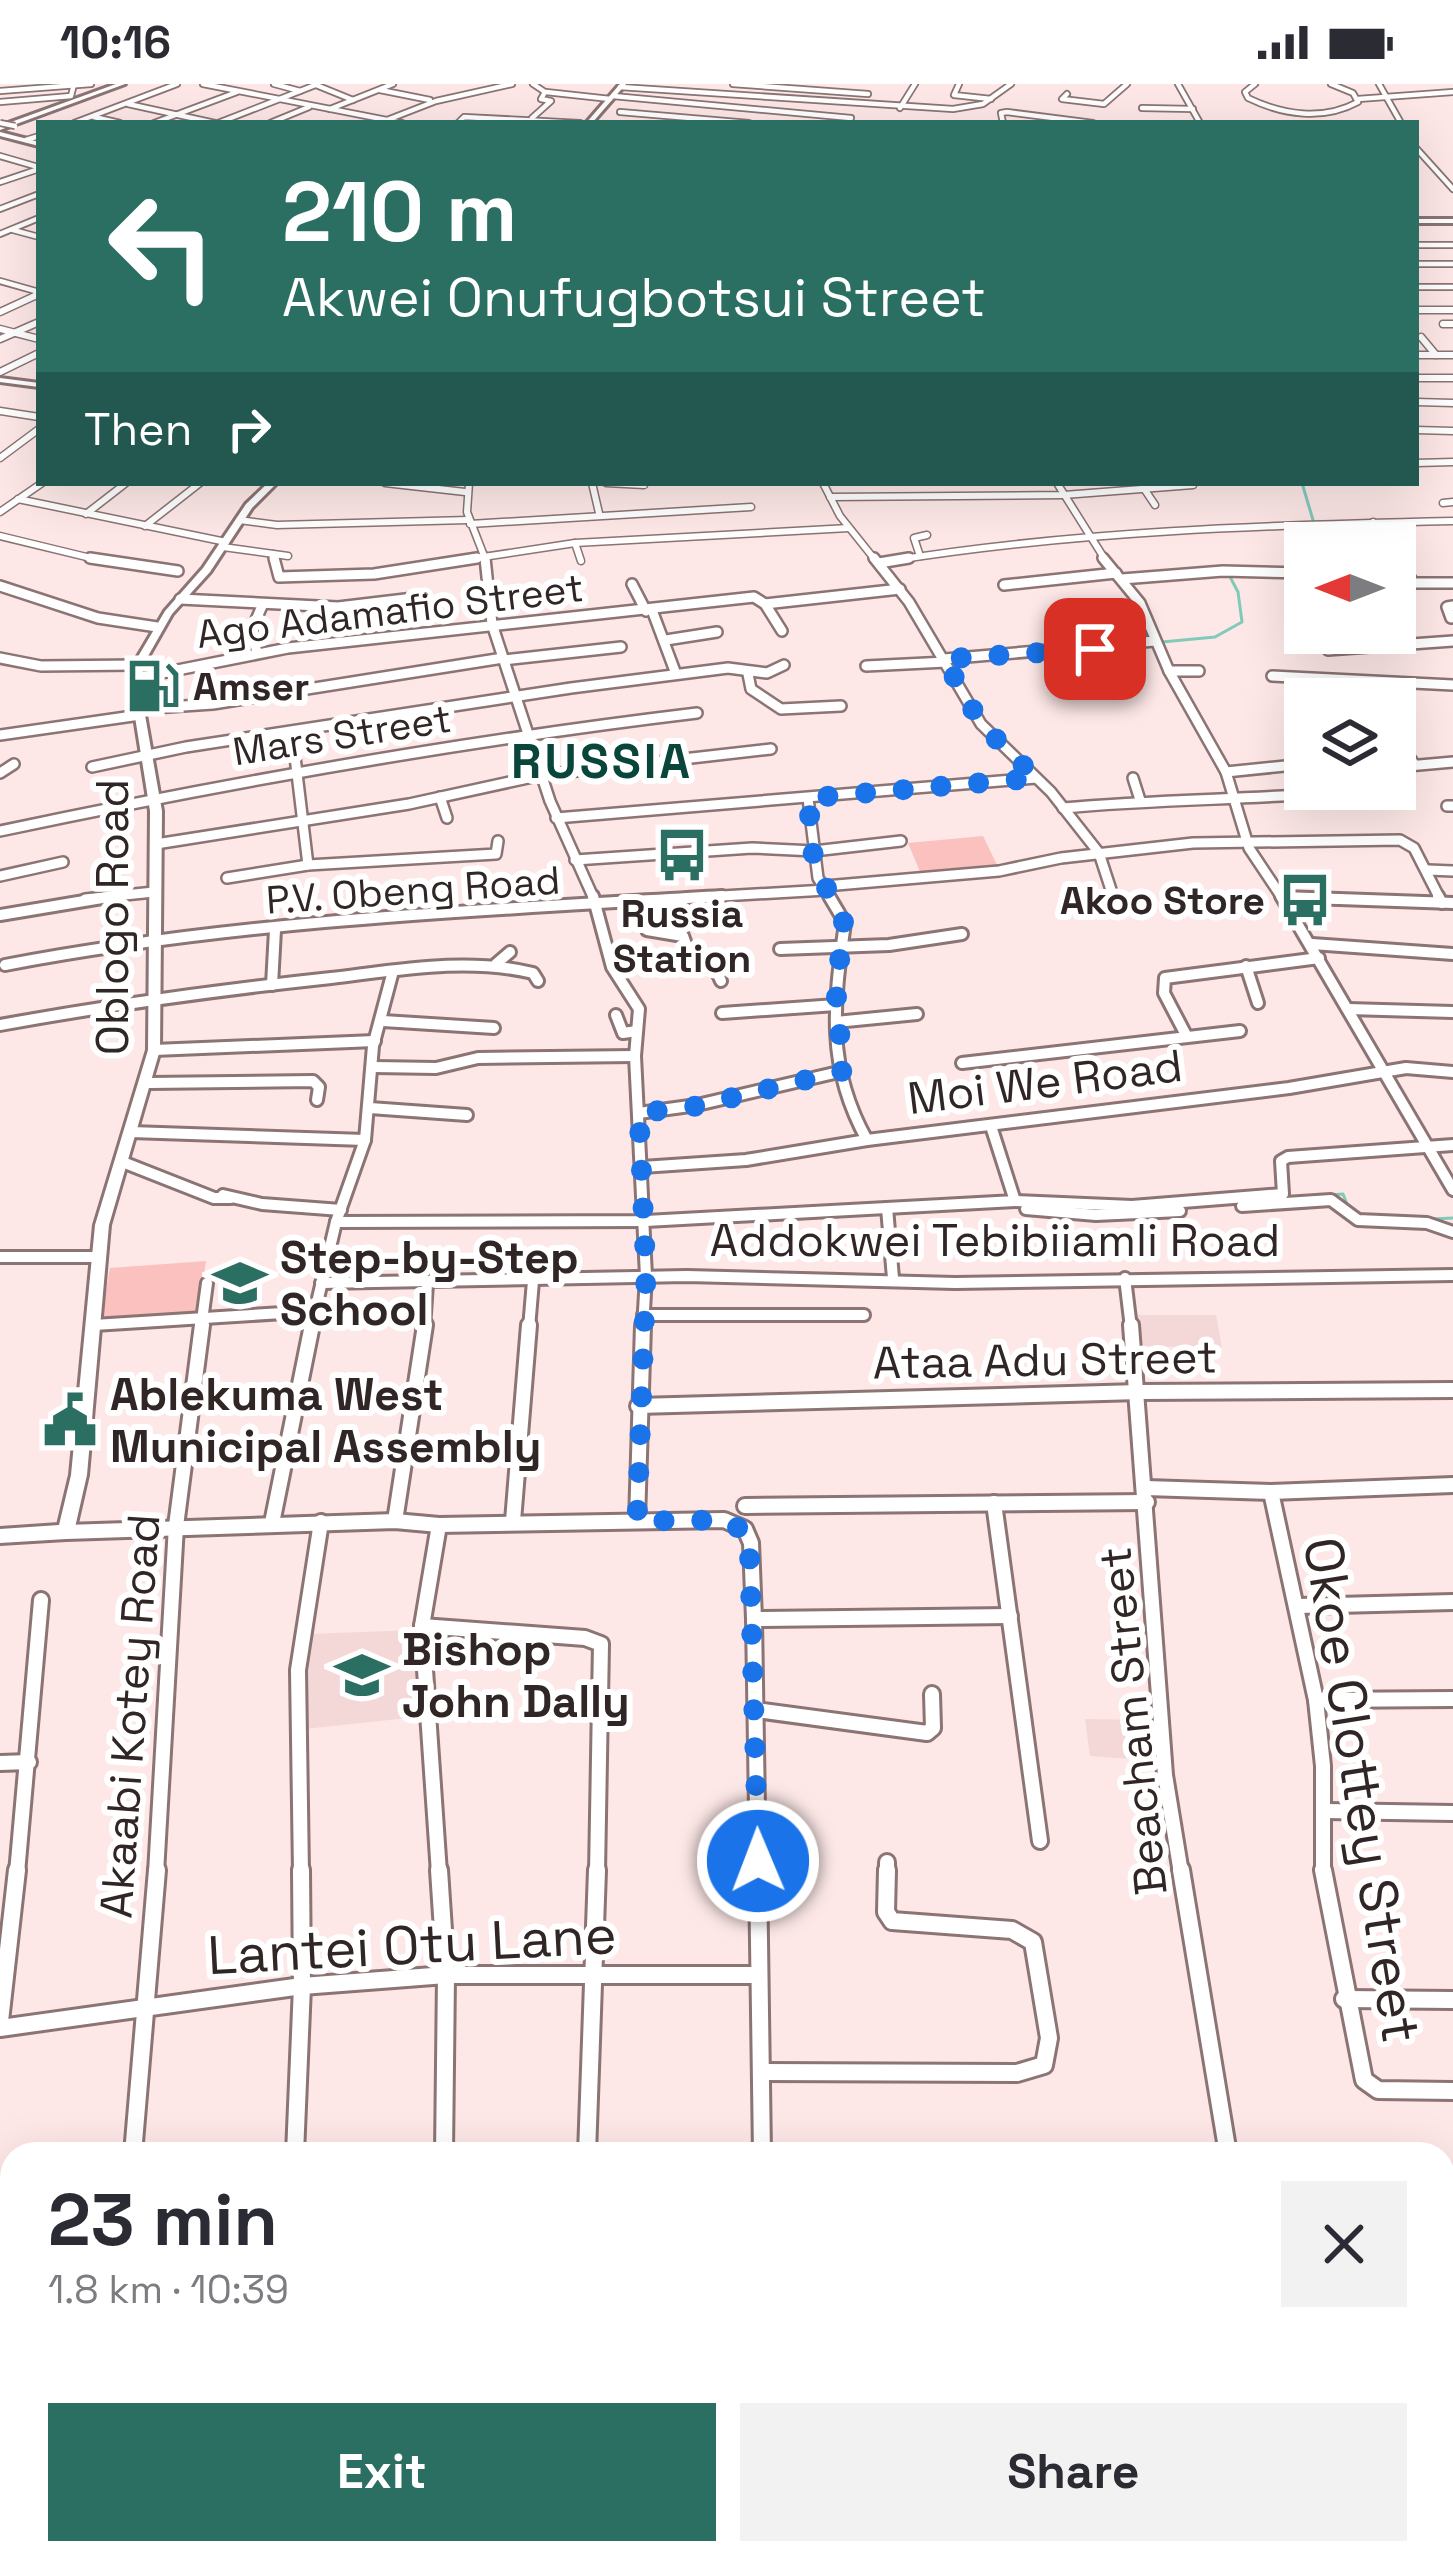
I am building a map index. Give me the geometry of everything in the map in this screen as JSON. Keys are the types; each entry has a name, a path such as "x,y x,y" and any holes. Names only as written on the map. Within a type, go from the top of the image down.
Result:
{"highway":[{"path":"0,128 118,84"}],"main road":[{"path":"589,120 617,91"},
{"path":"0,128 36,140"},
{"path":"1419,221 1453,221"},
{"path":"0,376 36,382"},
{"path":"137,672 158,627 270,486"},
{"name":"Oblogo Road","path":"66,1532 79,1475 98,1257 120,1161 154,1051 155,800 137,672"},
{"path":"0,1537 66,1532"}],"street":[{"path":"0,91 91,84"},
{"path":"84,120 177,84"},
{"path":"202,84 372,120"},
{"path":"221,88 231,84"},
{"path":"274,84 300,91"},
{"path":"224,120 317,84 353,100"},
{"path":"454,84 485,90"},
{"path":"385,120 436,101 512,84"},
{"path":"533,84 546,92 697,92 953,109 992,99 1011,84"},
{"path":"670,120 705,84"},
{"path":"733,84 868,94"},
{"path":"584,89 849,120 874,84"},
{"path":"900,108 915,84"},
{"path":"959,84 951,95 992,99"},
{"path":"1067,94 1062,98 1103,104 1127,84"},
{"path":"1178,84 1198,120"},
{"path":"1255,84 1245,92 1252,101 1292,112 1336,111 1355,105 1358,98"},
{"path":"1331,84 1358,98 1452,87"},
{"path":"1379,84 1399,120"},
{"path":"0,102 71,96 74,85"},
{"path":"329,110 390,85"},
{"path":"378,87 436,101"},
{"path":"162,120 239,92"},
{"path":"461,120 536,120 551,101 541,98 546,92"},
{"path":"730,120 748,98"},
{"path":"126,104 203,120"},
{"path":"1156,120 1149,105 1193,109"},
{"path":"277,120 310,106"},
{"path":"461,120 469,107"},
{"path":"953,109 956,120"},
{"path":"620,112 711,120"},
{"path":"1002,120 1001,113 1007,112 1070,120"},
{"path":"93,117 106,120"},
{"path":"282,118 291,120"},
{"path":"0,128 15,126"},
{"path":"1419,151 1453,189"},
{"path":"0,156 36,167"},
{"path":"0,182 36,169"},
{"path":"0,209 36,196"},
{"path":"0,231 36,219"},
{"path":"11,230 36,236"},
{"path":"1419,244 1453,245"},
{"path":"1419,264 1453,264"},
{"path":"0,281 36,292"},
{"path":"1419,287 1453,286"},
{"path":"0,312 36,294"},
{"path":"1419,310 1453,310"},
{"path":"0,339 36,323"},
{"path":"0,329 36,338"},
{"path":"1421,337 1436,355"},
{"path":"0,376 36,355"},
{"path":"1419,355 1453,355"},
{"path":"1419,378 1453,378"},
{"path":"1419,402 1453,403"},
{"path":"0,411 36,417"},
{"path":"1419,430 1453,431"},
{"path":"0,458 36,431"},
{"path":"1419,467 1453,466"},
{"path":"0,512 38,486"},
{"path":"86,514 122,486"},
{"path":"146,526 196,486"},
{"path":"434,486 467,488 469,522 485,558 492,624 542,776 556,818 598,907 612,968 639,1009 635,1056 646,1276 637,1521"},
{"path":"593,486 599,513"},
{"path":"824,486 849,528 900,589 993,740 1036,778 1099,854 1115,901"},
{"path":"1059,486 1091,543 1140,604 1169,671 1226,772 1249,841 1453,1190"},
{"path":"830,497 1064,495 1183,486"},
{"path":"1145,490 1155,505"},
{"path":"18,499 287,556"},
{"path":"239,520 277,525 469,522 751,507"},
{"path":"1373,522 1453,520"},
{"path":"729,521 735,536"},
{"path":"879,563 1284,527"},
{"path":"273,554 282,578 374,574 575,543 849,528"},
{"path":"920,556 914,538 927,535"},
{"path":"0,536 110,563 178,571"},
{"path":"575,543 581,562"},
{"path":"1227,571 1231,586"},
{"path":"1004,585 1227,571 1284,572"},
{"path":"1416,583 1453,583"},
{"path":"632,584 666,640 676,674"},
{"path":"0,586 98,618 158,627"},
{"name":"Ago Adamafio Street","path":"0,658 41,666 137,672 257,652 492,624 754,597 765,604 900,589"},
{"path":"489,600 528,596"},
{"path":"180,599 351,607 422,597"},
{"path":"765,604 782,632"},
{"path":"257,652 250,631 262,605"},
{"path":"1451,618 1447,607 1453,606"},
{"path":"666,640 717,632"},
{"path":"866,666 1155,641"},
{"path":"1416,644 1453,641"},
{"path":"154,709 621,647"},
{"path":"92,767 516,697 728,668 748,674 777,672 784,665"},
{"path":"1169,671 1198,671"},
{"path":"748,674 751,689 779,709 841,706"},
{"path":"1273,676 1453,685"},
{"name":"Mars Street","path":"0,831 531,733 697,713"},
{"path":"0,736 140,715"},
{"path":"292,732 308,865"},
{"path":"156,844 542,776 771,748"},
{"path":"1416,765 1453,762"},
{"path":"0,772 14,764"},
{"path":"1226,772 1271,771 1284,765"},
{"path":"556,818 1036,778"},
{"path":"1133,778 1139,800"},
{"path":"440,797 447,818"},
{"path":"1063,808 1139,800 1284,797"},
{"path":"808,798 818,878 844,923 836,1022 857,1125 867,1140"},
{"name":"P.V. Obeng Road","path":"5,965 151,942 401,915 598,907 826,888 999,871 1099,854 1249,841 1404,840 1428,870"},
{"path":"227,878 308,865 496,854 499,841"},
{"path":"575,860 752,848 814,851 901,842"},
{"path":"0,876 63,862"},
{"path":"1428,870 1453,871"},
{"path":"1428,870 1448,903"},
{"path":"0,916 67,901 154,892"},
{"path":"1282,897 1448,903"},
{"path":"641,904 647,930 683,936 689,953 712,961 721,981"},
{"path":"272,985 275,930"},
{"path":"779,949 962,934"},
{"path":"1312,944 1453,954"},
{"path":"496,964 511,952"},
{"path":"1186,1036 1162,980 1318,958"},
{"path":"0,1025 154,997 393,970 496,964 533,973 538,981"},
{"path":"1246,966 1258,1003"},
{"path":"272,1522 314,1311 365,1139 375,1042 393,970"},
{"path":"722,1013 836,1005"},
{"path":"1348,1009 1453,1012"},
{"path":"836,1022 917,1014"},
{"path":"616,1015 623,1033 637,1031"},
{"path":"383,1021 494,1028"},
{"path":"962,1063 1240,1031"},
{"path":"154,1051 375,1042"},
{"path":"374,1067 436,1068 478,1058 635,1056"},
{"name":"Moi We Road","path":"642,1167 746,1160 1414,1068 1453,1072"},
{"path":"639,1113 697,1106 843,1071"},
{"path":"148,1082 313,1081 319,1087 317,1100"},
{"path":"370,1108 467,1114"},
{"path":"991,1126 1016,1204"},
{"path":"131,1132 365,1139"},
{"path":"120,1161 214,1198 339,1216 646,1221 1016,1204 1132,1206 1283,1194 1281,1161 1288,1157 1453,1144"},
{"path":"1016,1204 1128,1215 1331,1200 1358,1220 1426,1223 1453,1232"},
{"path":"887,1208 893,1278"},
{"path":"0,1257 98,1257"},
{"name":"Addokwei Tebibiiamli Road","path":"321,1283 646,1276 955,1283 1453,1275"},
{"name":"Beacham Street","path":"1125,1278 1139,1392 1166,1775 1226,2142"},
{"path":"512,1521 533,1281"},
{"name":"Akaabi Kotey Road","path":"134,2142 149,2005 176,1526 207,1283"},
{"path":"395,1521 424,1335 427,1284"},
{"path":"94,1325 314,1311"},
{"path":"643,1316 864,1315"},
{"name":"Ataa Adu Street","path":"638,1406 1139,1392 1453,1390"},
{"path":"745,1506 994,1503 1453,1485"},
{"name":"Okoe Clottey Street","path":"1271,1492 1316,1700 1323,1874 1345,1999 1370,2088 1453,2091"},
{"path":"994,1503 1040,1841"},
{"path":"66,1532 395,1521 440,1525 724,1520 745,1529 752,1543 762,2142"},
{"path":"296,2142 302,1986 298,1670 321,1522"},
{"path":"440,1525 422,1626 446,1975 444,2142"},
{"path":"0,2025 40,1600"},
{"path":"1299,1606 1453,1602"},
{"path":"754,1619 1010,1616"},
{"path":"422,1626 584,1638 601,1644 587,2142"},
{"path":"756,1710 927,1733 933,1728 932,1694"},
{"path":"1316,1700 1453,1699"},
{"path":"0,1763 28,1762"},
{"path":"1324,1810 1453,1813"},
{"path":"761,2072 1017,2073 1044,2065 1049,2038 1034,1942 1012,1930 892,1921 886,1912 887,1862"},
{"name":"Lantei Otu Lane","path":"0,2025 302,1986 446,1975 759,1975"},
{"path":"1345,1999 1453,2000"}],"shaded area":[{"path":"983,836 999,869 921,874 908,843"},
{"path":"206,1261 198,1315 100,1323 110,1268"},
{"path":"1135,1315 1216,1315 1222,1348 1141,1346"},
{"name":"Bishop John Dally","path":"416,1630 417,1717 305,1729 308,1634"},
{"path":"1085,1719 1142,1720 1147,1760 1090,1756"}],"waterway":[{"path":"1303,486 1313,520"},
{"path":"1162,642 1215,637 1242,622 1238,592 1229,575"},
{"path":"1304,1197 1343,1194 1349,1209"},
{"path":"1184,1208 1211,1205"},
{"path":"1432,1219 1453,1218"}],"place":[{"name":"Amser","path":"153,686"},
{"name":"Russia Station","path":"682,855"},
{"name":"Akoo Store","path":"1305,900"},
{"name":"Step-by-Step School","path":"240,1283"},
{"name":"Ablekuma West Municipal Assembly","path":"70,1420"},
{"name":"Bishop John Dally","path":"362,1675"}],"district":[{"name":"RUSSIA","path":"602,761"}],"route":[{"path":"758,1861 749,1534 724,1520 637,1521 646,1276 639,1113 697,1106 843,1071 836,991 844,923 818,878 808,798 1036,778 993,740 944,659 1095,649"}]}
